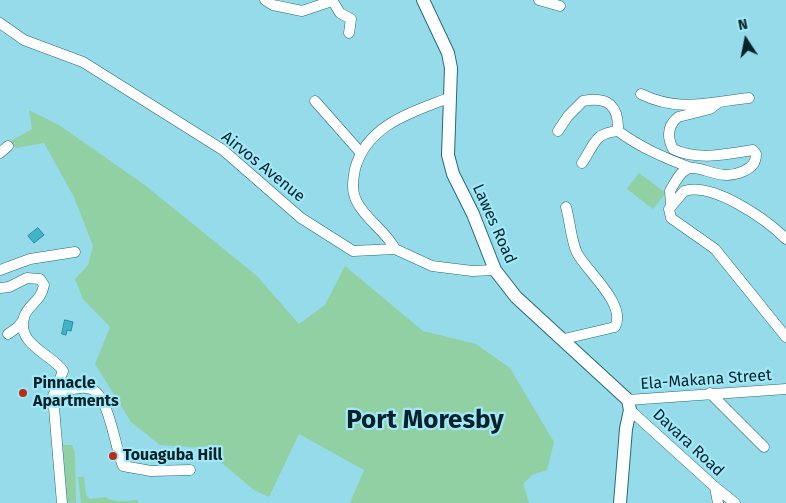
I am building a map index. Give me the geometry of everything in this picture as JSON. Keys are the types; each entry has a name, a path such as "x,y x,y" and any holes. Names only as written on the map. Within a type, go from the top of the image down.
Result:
{"main road":[{"name":"Lawes Road","path":"423,0 448,53 451,68 448,155 453,174 473,214 495,270 516,297 564,339 629,405"},
{"path":"620,503 629,405"}],"street":[{"path":"265,0 273,5 302,11 332,0 340,13 351,19 349,33"},
{"path":"539,0 560,6"},
{"name":"Airvos Avenue","path":"0,23 24,40 83,62 223,150 301,218 354,252 395,249 432,266 472,271 495,270"},
{"path":"641,94 670,105 696,106 749,98"},
{"path":"395,249 390,238 378,228 356,201 352,188 360,152 372,136 384,126 451,97"},
{"path":"558,131 576,106 590,99 612,105 616,110 618,131"},
{"path":"315,101 360,152"},
{"path":"582,163 602,133 618,131 649,151 691,168 728,176 752,168 756,160 756,154 753,150 719,155 686,155 673,149 669,135 674,120 678,116 710,109 719,102"},
{"path":"691,168 684,171 670,191 671,205 669,210 671,218 715,249 786,336"},
{"path":"671,205 684,190 704,191 757,214 786,239"},
{"path":"564,339 616,327 618,321 618,312 608,293 585,265 576,250 566,207"},
{"path":"0,270 30,259 75,252"},
{"path":"0,288 33,277 44,285 40,298 28,310 18,327 8,334"},
{"path":"24,319 28,338 38,352 59,366 63,371 53,396 62,503"},
{"path":"53,396 85,388 92,389 102,400 123,466 151,471 190,470"},
{"name":"Ela-Makana Street","path":"629,405 710,393 786,389"},
{"path":"710,393 764,447"},
{"name":"Davara Road","path":"629,405 715,487 718,503"},
{"path":"715,487 734,503"}],"green space":[{"path":"29,110 59,125 146,186 257,276 299,324 325,305 345,266 423,331 476,344 510,368 554,442 547,470 532,475 523,484 529,503 350,503 364,470 299,434 269,497 254,490 204,448 160,445 131,422 95,364 110,327 83,299 75,279 88,265 93,246 74,197 44,143 16,148 9,142 32,129"},
{"path":"639,173 666,193 653,209 627,189"},
{"path":"63,445 72,445 75,453 76,503 67,502"},
{"path":"78,477 84,477 86,495 90,499 105,497 116,501 138,500 138,503 81,503"}],"water":[{"path":"38,228 44,235 34,243 28,236"},
{"path":"65,320 73,322 71,331 67,330 66,335 62,334"}],"place":[{"name":"Pinnacle Apartments","path":"23,393"},
{"name":"Touaguba Hill","path":"113,456"}],"district":[{"name":"Port Moresby","path":"425,421"}]}
